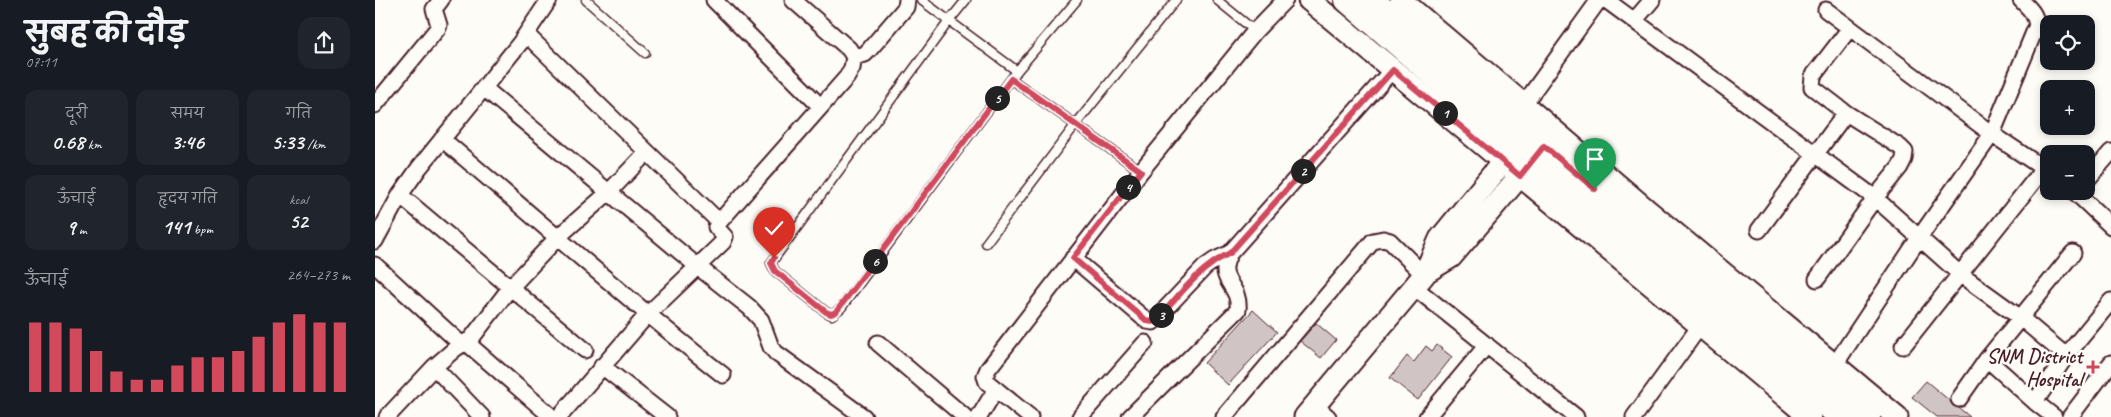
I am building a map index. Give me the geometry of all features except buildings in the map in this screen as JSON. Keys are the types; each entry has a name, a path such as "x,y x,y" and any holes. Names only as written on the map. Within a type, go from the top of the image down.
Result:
{"main road":[{"path":"1309,0 1393,70 1530,146 1689,269 1868,417"},
{"path":"1347,0 1437,78 1834,366 1897,417"},
{"path":"1372,0 1445,63 1530,146 1700,326 1810,417"},
{"path":"1409,2 1524,104 1530,146 1841,417"},
{"path":"1316,413 1421,278 1440,240 1530,146"}],"street":[{"path":"375,105 438,28 439,25 434,9 441,0"},
{"path":"375,241 400,195 442,139 527,34 549,0"},
{"path":"714,0 820,106"},
{"path":"559,417 647,315 725,239 724,234 716,227 721,220 847,77 852,68 854,57 849,49 793,0"},
{"path":"854,57 865,54 869,50 906,8 907,0"},
{"path":"1030,417 987,382 985,376 988,369 1141,171 1255,31 1285,0"},
{"path":"1524,104 1599,0"},
{"path":"1606,0 1875,198 1961,275 2021,319 2066,356"},
{"path":"1634,20 1652,0"},
{"path":"1834,366 1919,238 1992,134 2037,25 2036,17 2021,0"},
{"path":"1826,10 1992,134 2040,166"},
{"path":"1817,279 1875,198 1900,167 1905,152 1812,88 1813,76 1849,28"},
{"path":"527,34 713,216 721,220"},
{"path":"1130,417 1238,310 1237,294 1224,272 1225,262 1230,253 1393,70"},
{"path":"485,88 697,266 756,313 761,320 771,347 776,353 864,417"},
{"path":"1759,230 1846,113"},
{"path":"442,139 647,315 723,375"},
{"path":"387,417 434,368 464,344 510,288 558,237 609,192 647,152"},
{"path":"2095,170 2111,152"},
{"path":"1903,346 2040,177"},
{"path":"400,195 585,350"},
{"path":"2089,200 2111,226"},
{"path":"1225,417 1373,241 1383,239 1390,241 1421,278 1487,345 1575,417"},
{"path":"1073,258 1147,321 1153,322 1205,267 1230,253"},
{"path":"1959,399 1987,359 2073,253"},
{"path":"375,265 464,344 552,417"},
{"path":"2035,402 2066,356 2111,301"},
{"path":"1634,417 1700,326"},
{"path":"877,343 965,417"},
{"path":"1080,417 1145,343"},
{"path":"1427,417 1487,345"},
{"path":"1987,359 2054,417"},
{"path":"2070,417 2111,363"},
{"path":"602,366 667,417"},
{"path":"434,368 474,414"},
{"path":"979,417 996,389"}],"lane":[{"path":"586,0 645,53"},
{"path":"921,0 1017,71"},
{"path":"966,0 771,263 775,271 826,312 831,314 836,312 1017,71 1077,0"},
{"path":"986,243 1076,124 1176,0"},
{"path":"1217,0 1255,31"},
{"path":"1011,79 1141,171"}],"place":[{"name":"SNM District Hospital","path":"2093,367"}],"route":[{"path":"774,258 771,263 775,271 826,312 831,314 836,312 841,308 1011,79 1141,171 1073,258 1147,321 1153,322 1158,319 1205,267 1230,253 1393,70 1520,176 1544,146 1595,189"}]}
